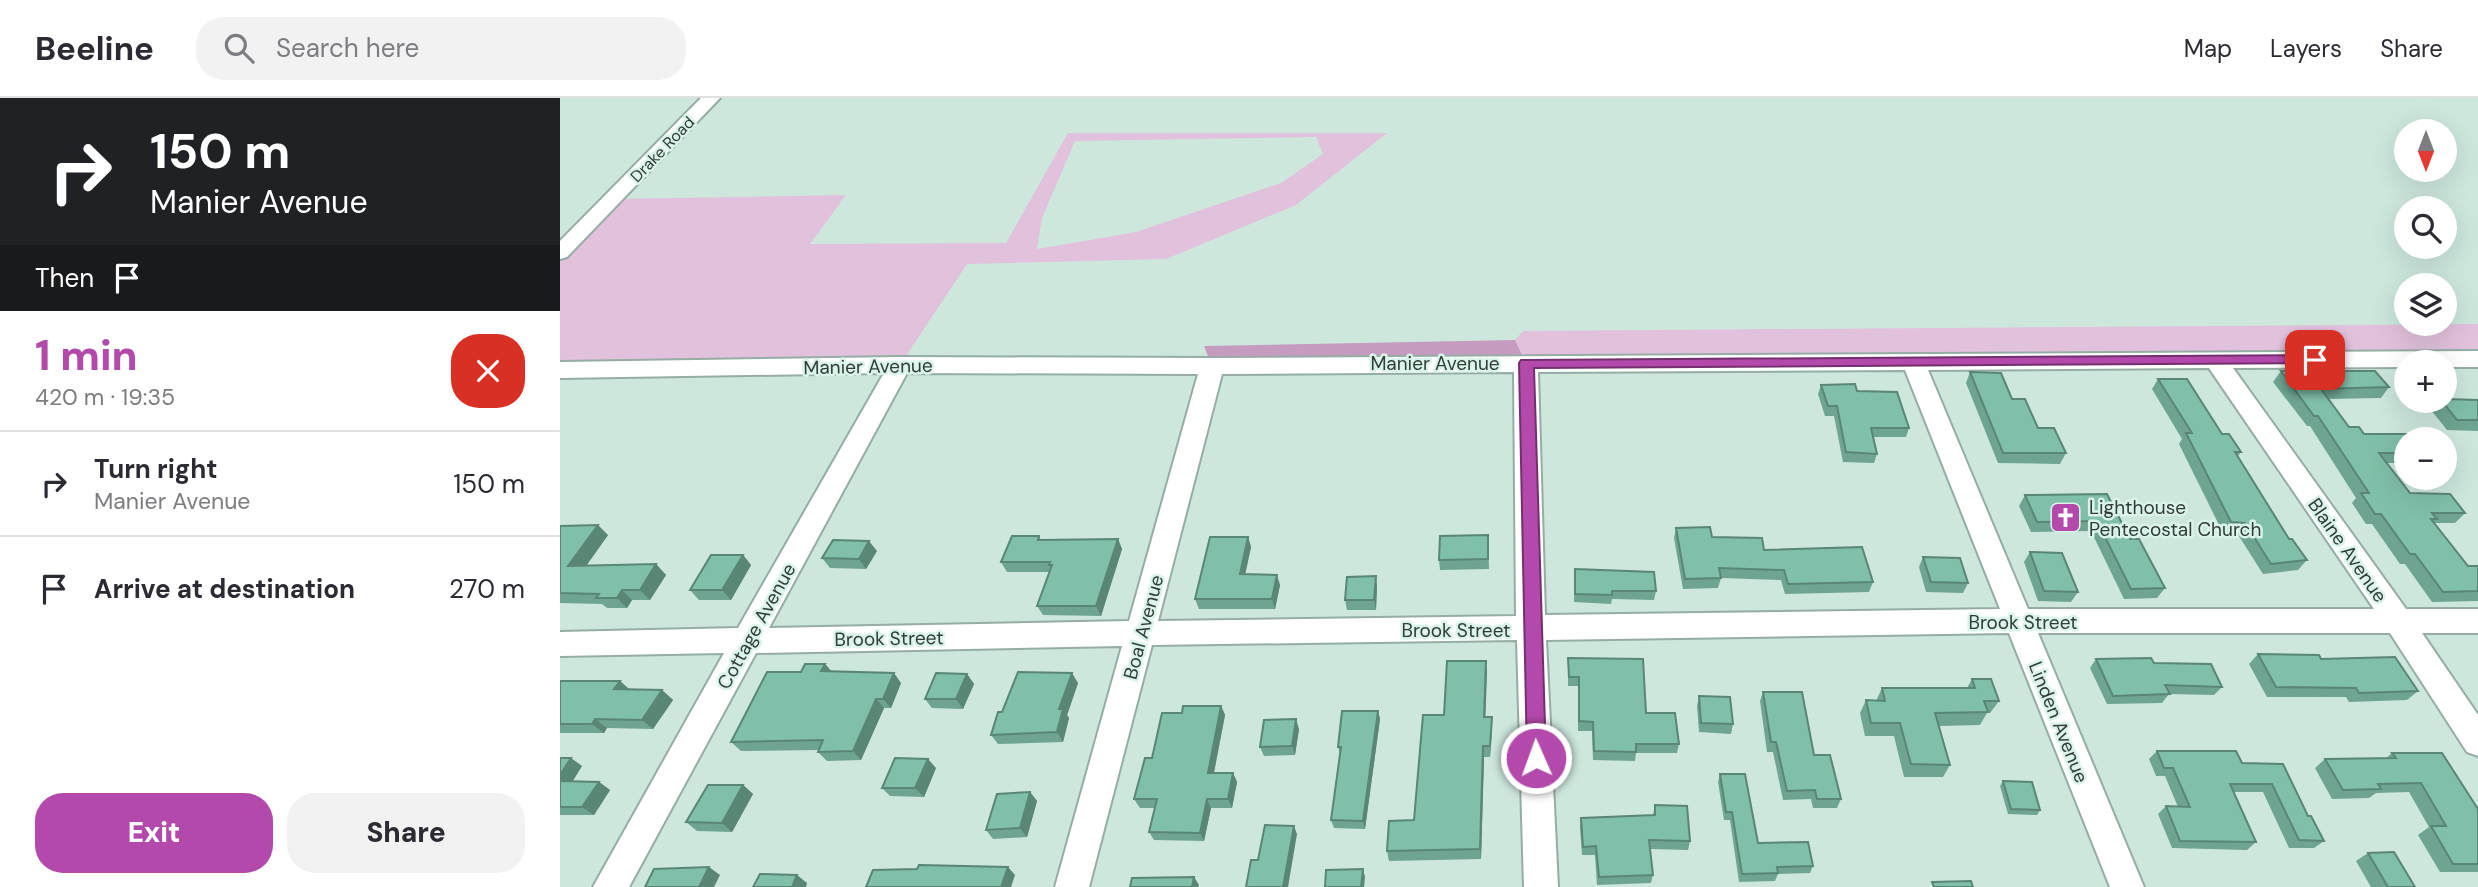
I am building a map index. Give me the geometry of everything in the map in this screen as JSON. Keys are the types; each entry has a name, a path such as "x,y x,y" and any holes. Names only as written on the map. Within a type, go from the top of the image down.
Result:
{"street":[{"name":"Drake Road","path":"560,253 711,98"},
{"name":"Manier Avenue","path":"560,370 901,365 1212,366 2478,359"},
{"name":"Blaine Avenue","path":"2215,360 2398,621 2478,741"},
{"name":"Linden Avenue","path":"1913,361 2127,887"},
{"path":"1526,363 1531,629 1541,887"},
{"name":"Cottage Avenue","path":"610,887 901,365"},
{"name":"Boal Avenue","path":"1072,887 1212,366"},
{"name":"Brook Street","path":"560,644 2018,621 2478,621"}],"shaded area":[{"path":"1068,133 1387,133 1296,205 1166,259 967,264 900,365 560,370 560,253 613,199 846,195 810,244 1006,243","holes":["1316,137 1323,154 1281,183 1136,232 1037,249 1042,218 1075,141"]},
{"path":"2457,324 2478,324 2478,359 2457,359 2457,350 2394,350 2394,359 1526,363 1515,340 1523,331 2394,325 2394,336 2457,336"},
{"path":"1515,340 1526,363 1212,366 1204,346"}],"building":[{"path":"2281,371 2375,371 2389,387 2321,389 2349,427 2359,427 2364,434 2394,434 2394,453 2379,453 2394,472 2394,490 2450,494 2465,513 2432,513 2437,519 2431,519 2468,566 2478,566 2478,591 2443,592 2415,554 2410,554 2381,514 2375,514 2361,493 2369,493 2318,416 2314,416"},
{"path":"1970,372 2001,373 2012,399 2025,399 2038,428 2054,428 2066,453 2003,453"},
{"path":"2158,379 2187,379 2222,434 2229,434 2241,452 2235,452 2289,539 2292,539 2307,560 2271,564 2245,523 2231,522 2186,433 2192,433"},
{"path":"1855,384 1857,391 1897,392 1909,428 1871,428 1877,454 1846,452 1837,406 1828,406 1821,385"},
{"path":"2457,399 2478,400 2478,420 2457,420 2451,413 2457,413"},
{"path":"2107,494 2130,539 2139,539 2165,588 2131,589 2097,521 2037,522 2025,495"},
{"path":"598,525 568,566 656,564 640,590 622,590 617,598 596,598 599,594 560,593 560,526"},
{"path":"1710,527 1712,537 1762,538 1764,550 1862,547 1873,582 1788,584 1784,570 1719,568 1721,578 1685,579 1676,528"},
{"path":"1488,535 1488,559 1439,560 1440,536"},
{"path":"1012,536 1039,536 1038,540 1118,539 1096,606 1037,606 1052,565 1049,565 1050,562 1001,562"},
{"path":"1210,537 1248,537 1240,574 1277,575 1272,599 1195,599"},
{"path":"833,540 869,541 859,559 822,558"},
{"path":"2030,552 2062,553 2078,592 2044,591"},
{"path":"711,555 743,555 722,590 690,590"},
{"path":"1923,557 1960,558 1968,583 1931,582"},
{"path":"1575,569 1654,572 1656,591 1612,591 1612,595 1575,594"},
{"path":"1376,576 1374,600 1345,600 1347,577"},
{"path":"2258,654 2319,655 2321,659 2395,657 2418,691 2359,693 2356,688 2276,687"},
{"path":"1568,658 1643,659 1646,713 1675,713 1679,744 1636,744 1636,752 1594,751 1593,722 1579,721 1579,677 1569,677"},
{"path":"2151,658 2154,663 2211,664 2222,687 2165,685 2170,694 2113,696 2096,659"},
{"path":"1447,661 1486,661 1484,717 1492,717 1490,746 1483,746 1480,849 1387,851 1389,821 1414,820 1423,715 1444,715"},
{"path":"805,664 825,664 821,671 894,673 883,699 876,699 853,751 818,752 823,740 731,742 767,672 801,672"},
{"path":"1018,672 1072,673 1059,709 1063,709 1057,732 991,735 998,712 1002,712"},
{"path":"936,673 967,674 956,699 925,699"},
{"path":"1972,679 1991,679 1999,701 1984,701 1988,712 1935,713 1950,765 1911,764 1900,723 1871,723 1866,700 1885,701 1882,688 1975,688"},
{"path":"560,681 620,681 614,689 662,690 642,720 595,719 592,724 560,724"},
{"path":"1763,692 1802,692 1814,755 1830,755 1841,799 1817,799 1815,790 1787,791 1776,742 1771,742"},
{"path":"1699,696 1730,697 1733,724 1701,723"},
{"path":"1183,706 1221,706 1208,773 1233,773 1228,799 1207,799 1200,833 1149,832 1157,799 1134,799 1145,758 1152,758 1162,713 1182,713"},
{"path":"1342,711 1378,711 1363,821 1331,820 1341,747 1338,747"},
{"path":"1296,719 1292,746 1260,747 1264,720"},
{"path":"2157,751 2236,751 2242,763 2283,764 2308,816 2311,816 2324,841 2299,840 2272,784 2230,784 2256,842 2180,841 2166,806 2190,807 2173,768 2164,768"},
{"path":"2392,753 2442,753 2478,809 2478,864 2453,864 2431,826 2446,826 2421,783 2378,784 2381,789 2343,790 2325,759 2396,758"},
{"path":"560,758 571,758 560,775"},
{"path":"895,758 928,759 915,788 882,788"},
{"path":"1720,774 1745,774 1758,843 1808,842 1813,866 1777,867 1778,873 1742,874 1732,812 1726,812"},
{"path":"560,781 599,782 582,807 560,807"},
{"path":"2003,781 2032,782 2040,810 2011,809"},
{"path":"708,785 743,785 722,823 686,822"},
{"path":"1030,792 1020,828 986,830 997,794"},
{"path":"1655,805 1687,806 1690,841 1649,840 1653,875 1599,877 1596,846 1583,847 1581,818 1655,815"},
{"path":"1265,825 1294,826 1283,887 1246,887 1251,860 1258,860"},
{"path":"2394,852 2415,887 2388,887 2368,853"},
{"path":"919,865 1008,867 1001,887 866,887 873,870 917,869"},
{"path":"709,867 699,887 645,887 654,869"},
{"path":"1363,869 1361,887 1325,887 1326,870"},
{"path":"760,874 797,875 792,887 753,887"},
{"path":"1194,877 1192,887 1130,887 1132,878"},
{"path":"1971,881 1973,887 1934,887 1932,882"}],"place":[{"name":"Lighthouse Pentecostal Church","path":"2066,518"}],"route":[{"path":"1536,758 1526,363 2315,360"}]}
